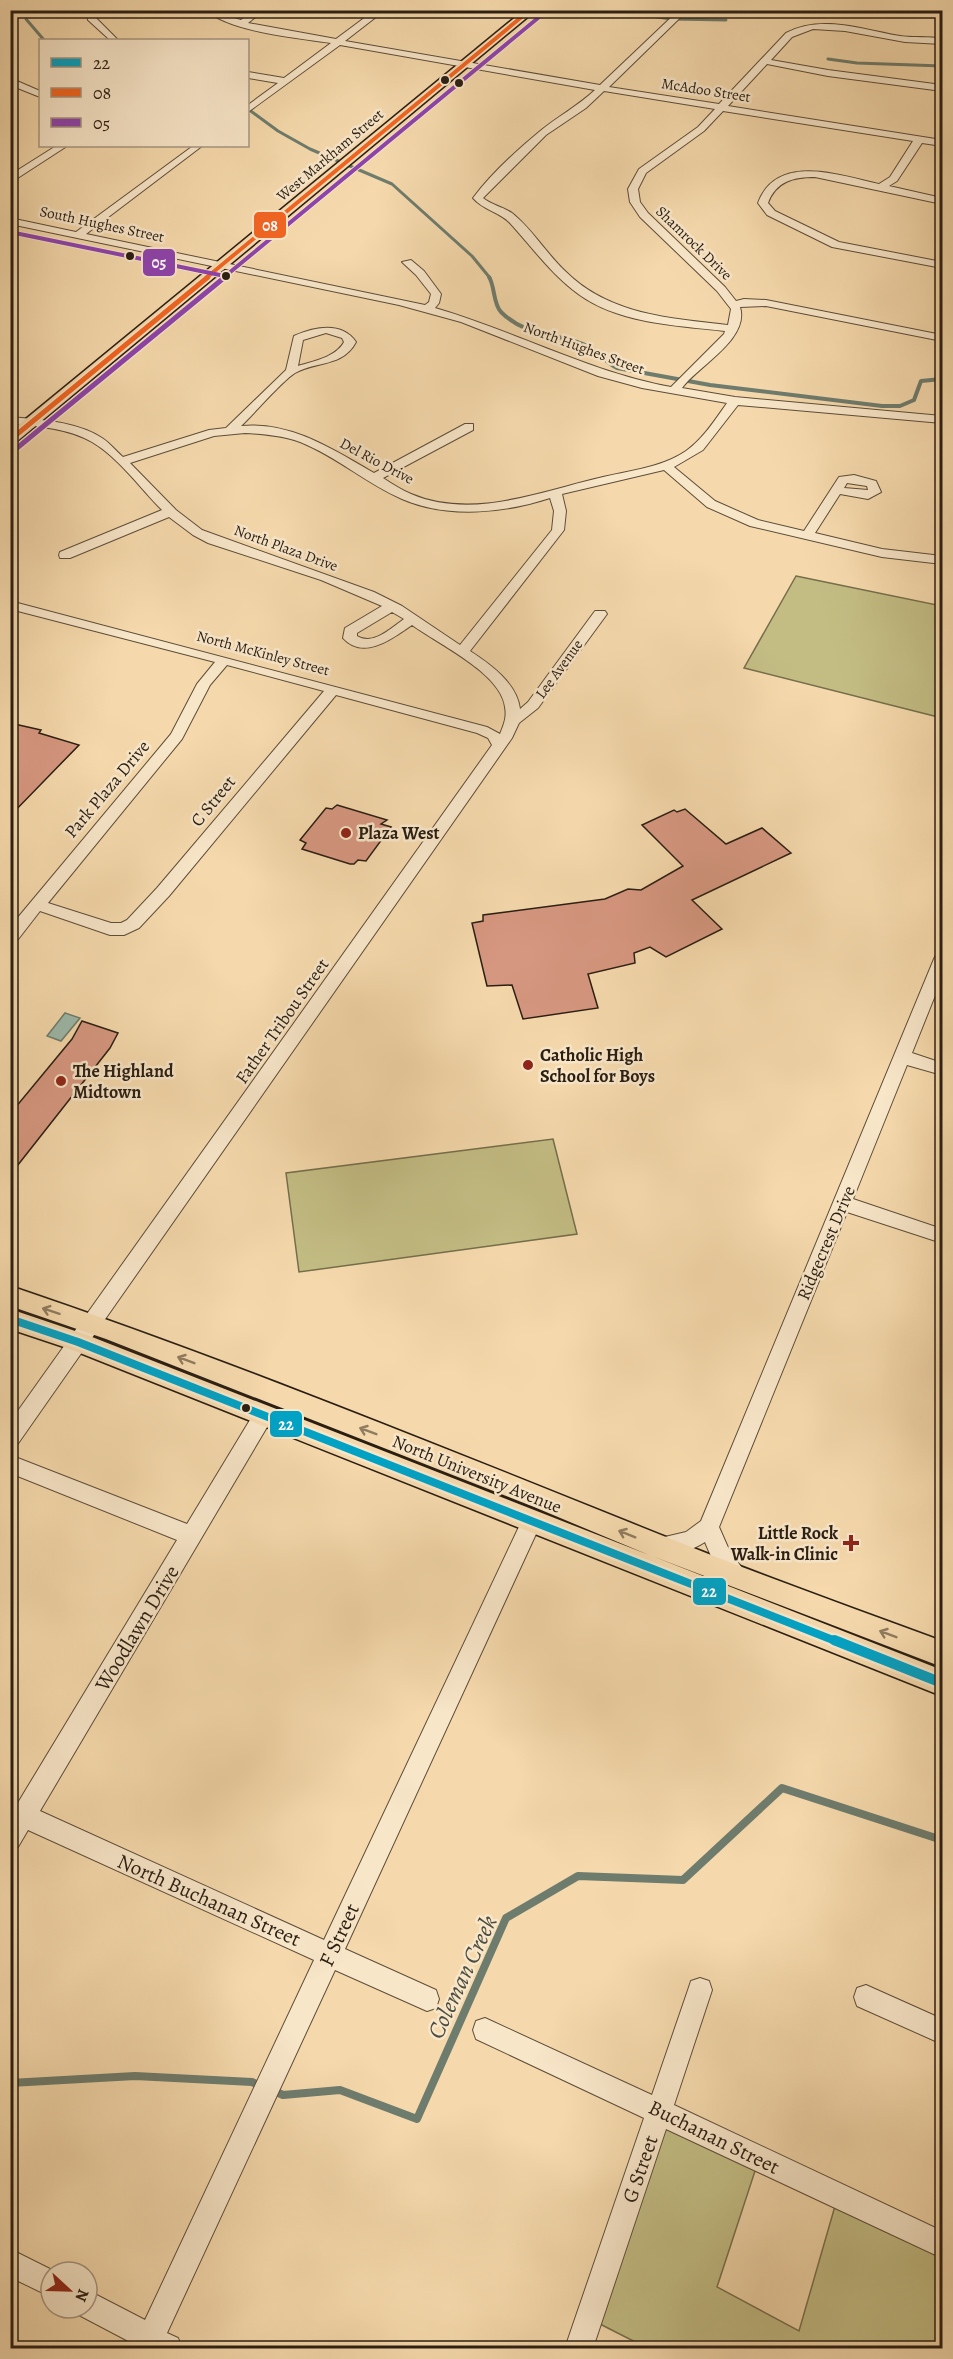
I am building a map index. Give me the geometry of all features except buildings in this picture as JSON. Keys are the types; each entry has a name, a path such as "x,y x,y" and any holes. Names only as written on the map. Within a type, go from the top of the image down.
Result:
{"main road":[{"name":"West Markham Street","path":"10,440 531,10"},
{"name":"North University Avenue","path":"10,1296 263,1416 942,1683"},
{"name":"North University Avenue","path":"10,1318 85,1333 532,1495 659,1547 942,1654"}],"street":[{"path":"90,10 91,18 113,39"},
{"name":"McAdoo Street","path":"210,10 220,17 241,24 338,42 601,88 942,143"},
{"path":"241,24 260,10"},
{"path":"249,107 381,10"},
{"path":"678,384 726,342 732,329 644,316 598,301 577,288 506,213 480,201 479,194 543,134 575,113 684,10"},
{"name":"Shamrock Drive","path":"732,329 736,318 734,305 644,215 633,195 634,183 642,171 701,129 789,35 798,29 809,27 906,39 934,36 942,41"},
{"path":"764,61 828,73 942,88"},
{"path":"249,75 284,81"},
{"path":"10,81 39,94"},
{"path":"10,93 20,87"},
{"path":"879,188 894,178 919,140"},
{"path":"10,180 60,147"},
{"path":"78,235 197,147"},
{"path":"942,201 824,175 807,174 784,178 770,189 763,199 767,210 836,245 942,266"},
{"name":"South Hughes Street","path":"10,221 222,265"},
{"path":"407,262 420,273 436,294 434,303 427,309"},
{"name":"North Hughes Street","path":"222,265 427,309 465,320 610,376 678,384 735,401 942,420"},
{"path":"734,305 766,303 942,338"},
{"path":"230,430 291,372 343,354 350,346 349,339 342,333 326,330 311,332 298,338 291,372"},
{"name":"Del Rio Drive","path":"122,461 197,436 230,430 260,429 300,438 414,499 461,508 503,507 555,492 666,466 684,459 699,449 735,401"},
{"name":"North Plaza Drive","path":"10,420 31,422 97,440 122,461 169,512 202,536 351,588 392,606 480,664 504,687 514,706 514,720"},
{"path":"373,479 469,427"},
{"path":"666,466 702,497 722,510 763,526 882,553 942,560"},
{"path":"807,536 836,490"},
{"path":"462,652 558,530 560,512 555,492"},
{"path":"65,555 169,512"},
{"name":"North McKinley Street","path":"10,605 333,689 489,733 498,738 499,744"},
{"path":"392,606 350,631 350,638 359,644 372,644 413,620"},
{"name":"Lee Avenue","path":"514,720 533,705 600,614"},
{"name":"Park Plaza Drive","path":"10,938 177,736 204,684 224,660"},
{"name":"C Street","path":"38,905 118,930 133,924 163,892 333,689"},
{"name":"Father Tribou Street","path":"85,1333 507,735 514,720"},
{"name":"Ridgecrest Drive","path":"709,1527 942,958"},
{"path":"903,1057 942,1069"},
{"path":"843,1203 942,1236"},
{"path":"10,1439 85,1333"},
{"name":"Woodlawn Drive","path":"10,1839 263,1416"},
{"path":"10,1464 192,1536"},
{"name":"F Street","path":"155,2345 262,2100 532,1521"},
{"path":"659,1547 691,1540 709,1527 722,1558 739,1578"},
{"name":"North Buchanan Street","path":"24,1816 427,1999"},
{"name":"G Street","path":"579,2349 700,1990"},
{"path":"866,1997 942,2032"},
{"name":"Buchanan Street","path":"485,2030 660,2110 942,2245"},
{"path":"10,2262 39,2278"},
{"path":"99,2311 155,2345"}],"shaded area":[{"path":"796,576 942,606 942,718 744,668"},
{"path":"65,1013 80,1018 61,1041 47,1036"},
{"path":"553,1139 577,1234 299,1272 286,1173"},
{"path":"666,2123 756,2168 717,2287 799,2331 835,2206 942,2256 942,2348 647,2348 600,2324"}],"waterway":[{"path":"27,10 26,19 43,39"},
{"path":"611,10 671,19 726,20"},
{"path":"828,59 857,63 942,66"},
{"path":"249,110 278,131 310,149 392,184 472,256 490,278"},
{"path":"489,277 498,309 510,320 530,330 583,344 617,368 710,385 882,406 900,406 914,400 921,381 942,379"},
{"name":"Coleman Creek","path":"274,2091 283,2095 340,2090 417,2119 506,1918 578,1876 683,1880 782,1788 942,1840"},
{"name":"Coleman Creek","path":"10,2083 135,2076 252,2082 263,2087"}],"transit line":[{"name":"08","path":"10,440 530,10"},
{"name":"05","path":"17,448 538,18"},
{"name":"05","path":"10,232 220,275"},
{"name":"22","path":"10,1319 78,1342 942,1683"}],"place":[{"name":"Plaza West","path":"346,833"},
{"name":"Catholic High School for Boys","path":"528,1065"},
{"name":"The Highland Midtown","path":"61,1081"},
{"name":"Little Rock Walk-in Clinic","path":"851,1543"}]}
